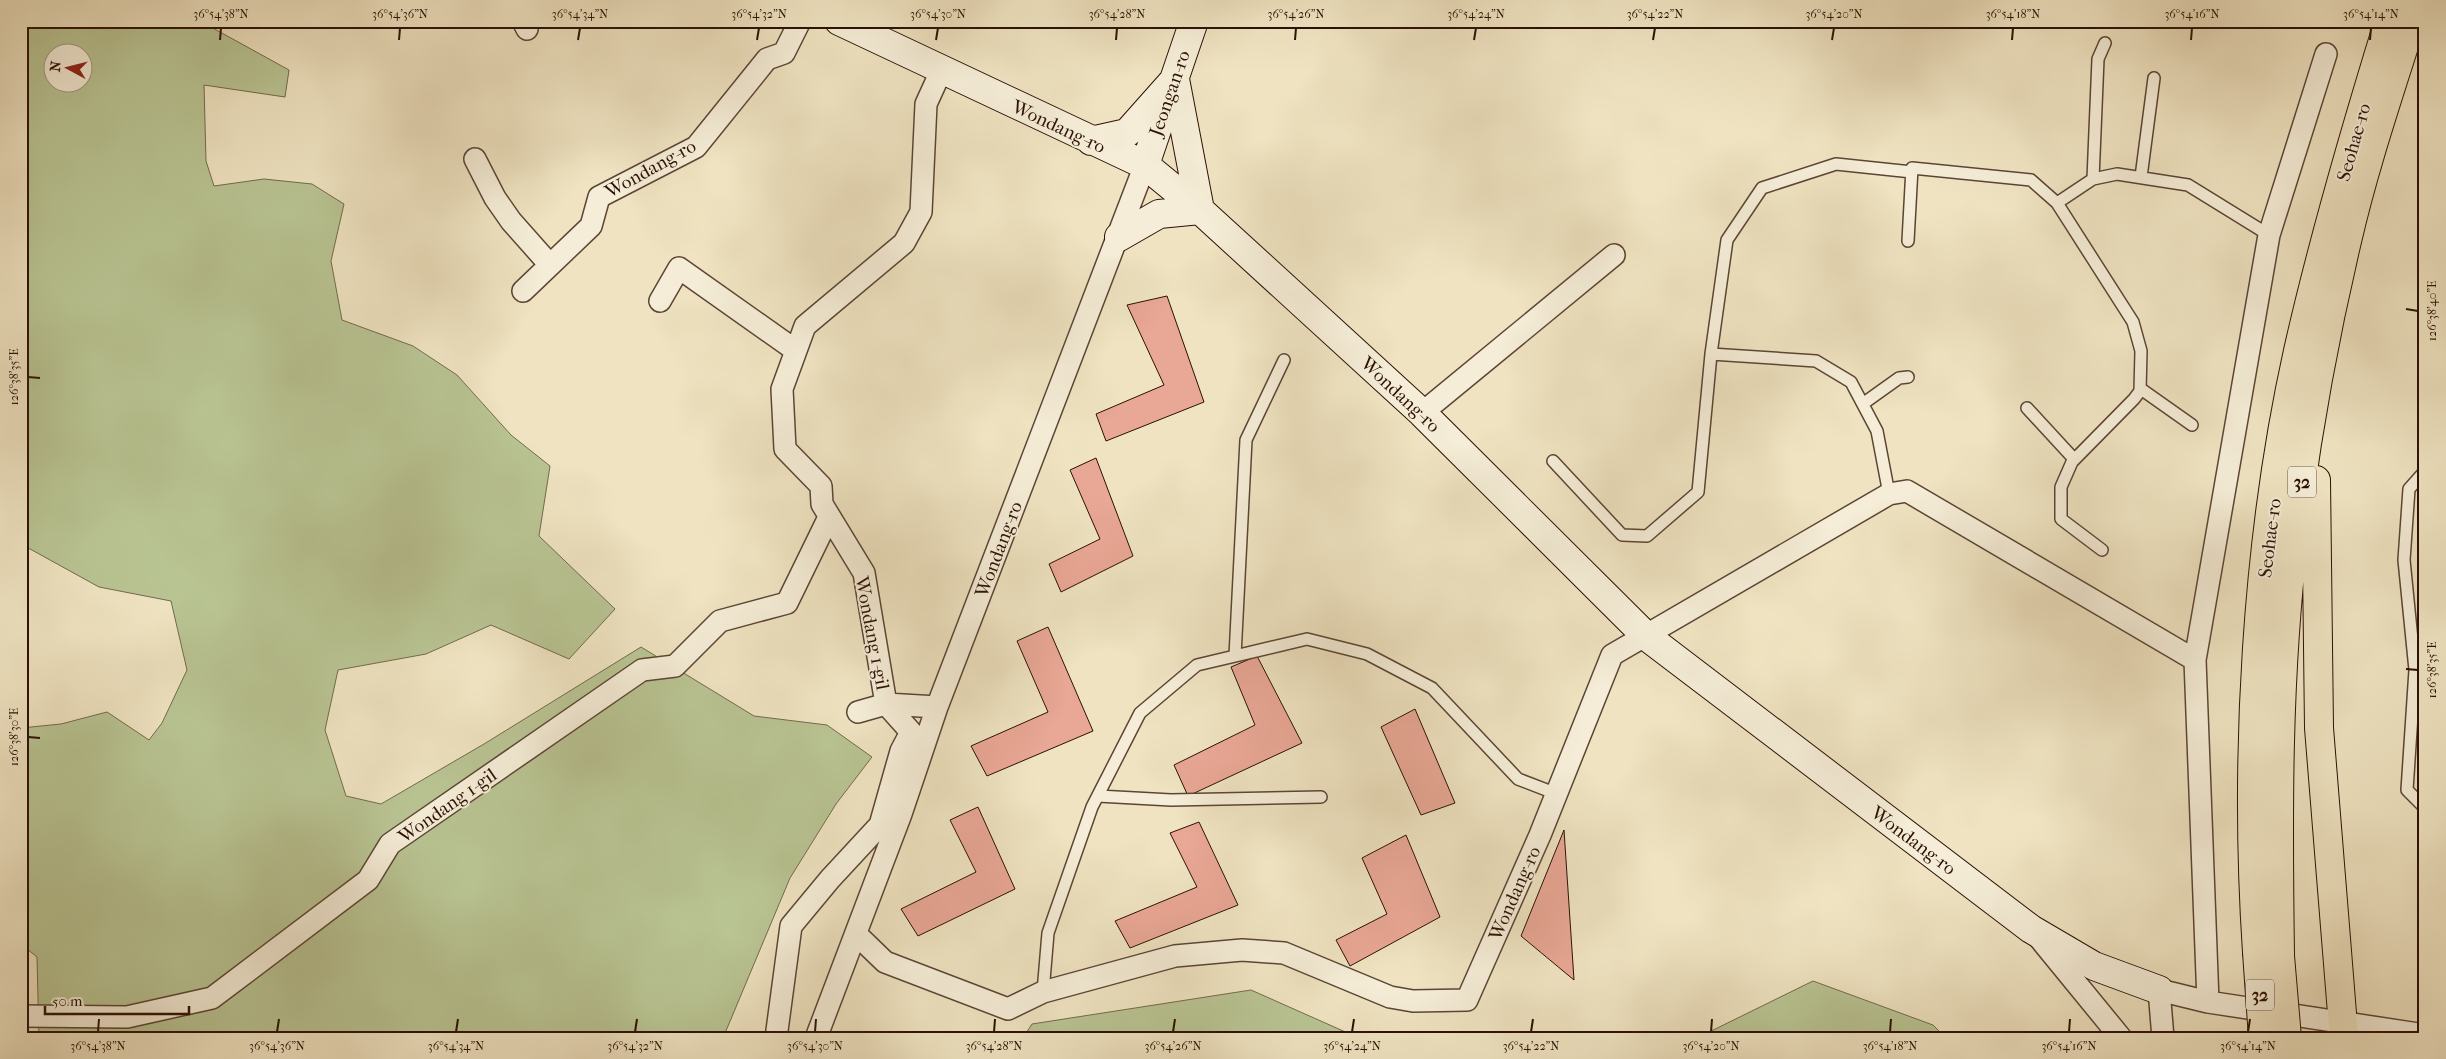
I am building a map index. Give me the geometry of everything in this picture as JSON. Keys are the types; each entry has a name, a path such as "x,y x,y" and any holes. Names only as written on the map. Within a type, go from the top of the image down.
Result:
{"main road":[{"path":"2350,150 2374,21"},
{"name":"Seohae-ro","path":"2286,1038 2269,954 2253,758 2265,563 2278,464 2298,354 2350,150 2389,21"},
{"name":"Seohae-ro","path":"2263,1038 2285,639 2300,490 2326,340 2347,239 2412,21"},
{"path":"2384,113 2421,21"},
{"path":"2326,340 2317,466 2319,728 2343,1031"}],"street":[{"name":"Wondang-ro","path":"524,291 591,226 599,197 696,147 767,59 784,53 800,21"},
{"name":"Wondang-ro","path":"839,21 1145,165 1200,210 1422,413 1646,636 2031,929 2094,966 2159,990"},
{"name":"Jeongan-ro","path":"1145,165 1194,21"},
{"path":"2208,1002 2195,660 2269,236 2326,54"},
{"name":"Wondang 1-gil","path":"776,1038 791,926 830,879 880,825 901,751 911,732 886,704 864,573 822,504 821,486 785,449 782,389 805,326 904,243 921,212 926,104 942,69"},
{"path":"1091,141 1127,133 1175,79"},
{"path":"1119,237 1159,214 1200,210 1175,79"},
{"path":"474,159 494,198 511,221 550,265"},
{"name":"Wondang-ro","path":"816,1038 856,934 937,707 1119,237 1145,165"},
{"path":"1422,413 1614,255"},
{"path":"660,300 679,268 795,350"},
{"path":"1889,494 1907,491 2195,660"},
{"name":"Wondang-ro","path":"1043,992 1175,956 1242,950 1284,954 1390,997 1413,1001 1467,1000 1557,794 1612,655 1889,494"},
{"name":"Wondang 1-gil","path":"21,1016 127,1016 212,998 368,880 390,844 642,670 675,666 720,621 788,603 829,517"},
{"path":"858,712 886,704 937,707"},
{"path":"2031,929 2121,1038"},
{"path":"856,934 885,962 1008,1009 1043,992"},
{"path":"2163,1038 2159,990 2343,1031 2425,1035"}],"lane":[{"path":"2093,179 2098,59 2105,43"},
{"path":"2141,177 2154,78"},
{"path":"1554,460 1622,536 1648,536 1698,492 1711,354 1727,240 1762,188 1836,164 1912,172"},
{"path":"1908,241 1912,168 2031,180 2057,203 2133,322 2141,351 2140,391 2134,400 2072,462"},
{"path":"2057,203 2093,179 2117,174 2141,177 2188,185 2269,236"},
{"path":"1711,354 1816,361 1851,382 1864,403 1877,431 1889,494"},
{"path":"1235,656 1246,440 1284,360"},
{"path":"1864,403 1899,378 1908,377"},
{"path":"2140,391 2141,389 2192,425"},
{"path":"2027,408 2074,459 2061,487 2061,519 2102,550"},
{"path":"2425,471 2409,489 2404,560 2415,670 2407,790 2425,808"},
{"path":"1043,992 1048,933 1098,796 1140,713 1197,665 1307,639 1367,654 1432,688 1518,779 1557,794"},
{"path":"1098,796 1170,800 1321,797"}],"green space":[{"path":"21,21 200,21 289,70 285,97 204,85 206,161 214,186 264,179 312,184 344,204 331,261 342,320 413,346 457,375 511,435 550,466 539,536 615,609 569,659 491,625 426,654 338,670 325,730 346,796 381,804 484,744 641,647 754,716 827,725 872,757 836,804 790,878 723,1038 39,1038 37,957 21,944 21,728 61,724 107,712 149,740 162,723 187,670 171,601 99,587 21,544"},
{"path":"1813,981 1933,1025 1946,1038 1697,1038"},
{"path":"1251,990 1359,1038 1023,1038 1032,1024"}],"building":[{"path":"1167,296 1204,402 1106,441 1096,414 1164,385 1127,305"},
{"path":"1096,458 1133,556 1061,592 1049,564 1100,539 1070,470"},
{"path":"1048,627 1093,731 987,776 971,746 1048,712 1017,641"},
{"path":"1257,656 1302,743 1188,796 1174,765 1255,725 1231,667"},
{"path":"1415,709 1455,803 1421,815 1381,727"},
{"path":"978,807 1015,889 918,936 901,909 976,872 950,820"},
{"path":"1199,822 1238,905 1130,948 1115,921 1197,887 1170,833"},
{"path":"1564,830 1574,980 1521,936"},
{"path":"1406,835 1440,917 1350,966 1336,940 1387,914 1362,858"}]}
